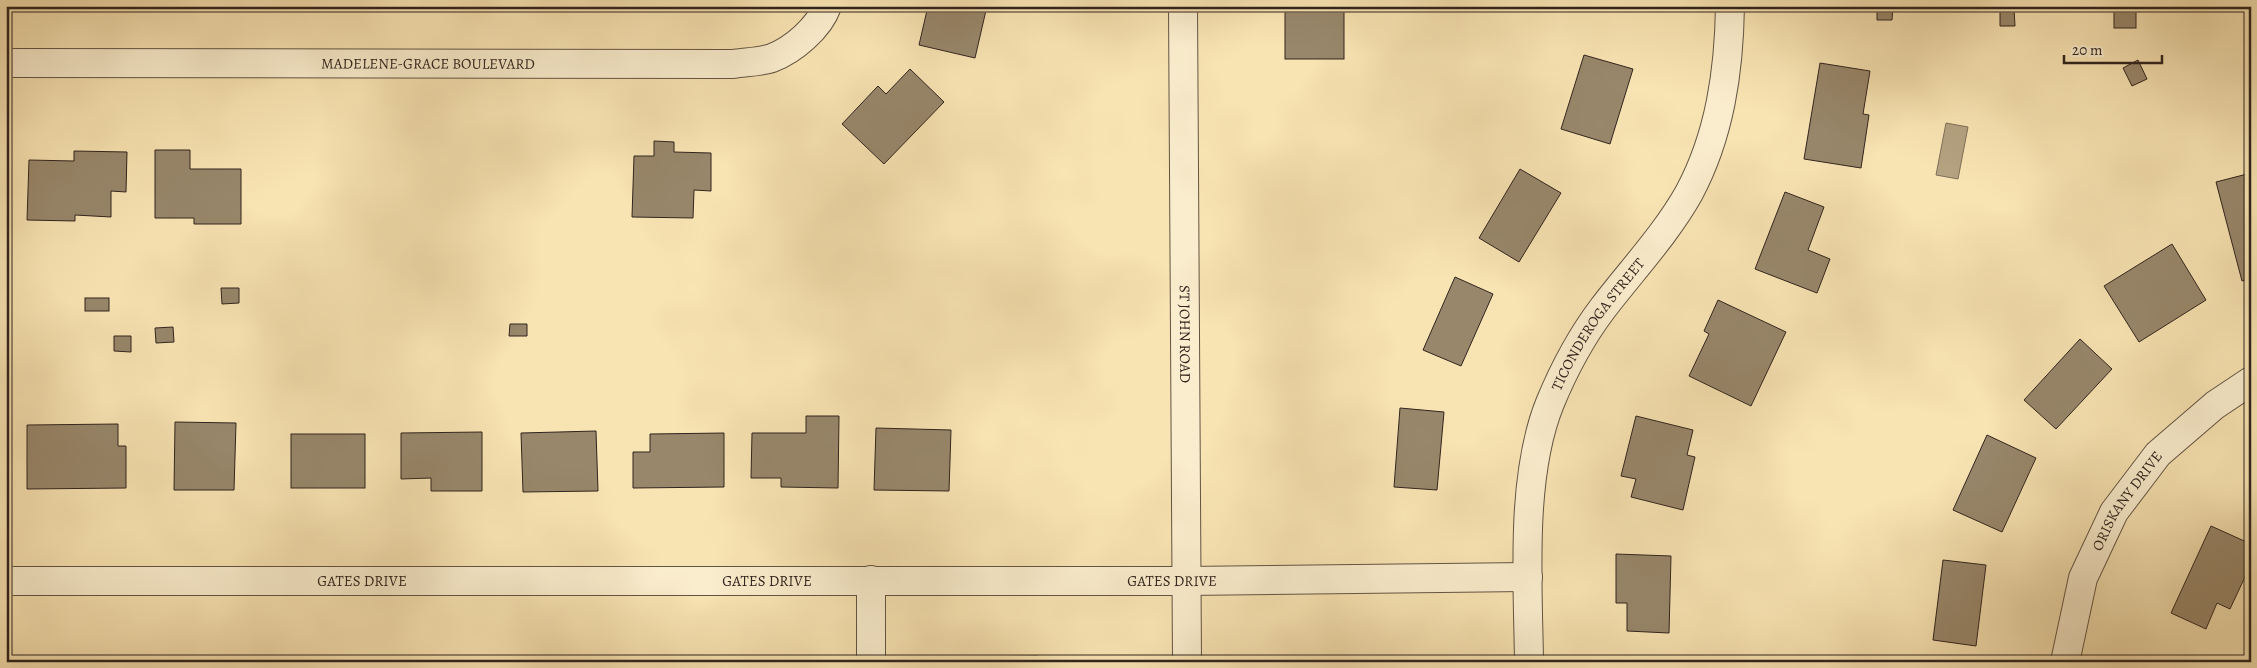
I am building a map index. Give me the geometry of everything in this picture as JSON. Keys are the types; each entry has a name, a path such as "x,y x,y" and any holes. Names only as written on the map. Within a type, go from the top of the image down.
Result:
{"street":[{"name":"MADELENE-GRACE BOULEVARD","path":"6,62 733,64 772,58 801,40 824,14 827,6"},
{"name":"ST JOHN ROAD","path":"1183,6 1188,662"},
{"name":"TICONDEROGA STREET","path":"1529,662 1528,577 1531,474 1549,406 1572,354 1603,309 1643,260 1689,193 1716,129 1729,50 1730,6"},
{"name":"ORISKANY DRIVE","path":"2065,662 2083,578 2114,512 2158,454 2215,405 2251,381"},
{"name":"GATES DRIVE","path":"6,581 1186,581 1528,577"},
{"path":"871,580 871,662"}],"shaded area":[{"path":"1946,123 1968,127 1958,179 1936,175"}],"building":[{"path":"928,6 987,6 975,58 919,45"},
{"path":"1285,6 1344,6 1344,59 1285,59"},
{"path":"1877,6 1893,6 1892,20 1877,20"},
{"path":"2014,9 2015,26 2000,26 2000,10"},
{"path":"2114,10 2136,10 2136,28 2114,28"},
{"path":"1584,55 1633,69 1610,144 1561,129"},
{"path":"2138,60 2147,79 2132,86 2123,68"},
{"path":"1820,63 1870,71 1863,114 1869,115 1861,168 1804,159"},
{"path":"910,69 944,102 884,164 842,124 878,86 886,94"},
{"path":"654,141 674,142 674,152 711,153 711,191 694,190 693,218 632,217 634,156 654,156"},
{"path":"155,150 190,150 190,169 241,169 241,224 194,224 194,218 155,218"},
{"path":"74,151 127,152 126,192 111,191 111,217 75,215 75,221 27,220 29,160 74,161"},
{"path":"1520,169 1561,193 1519,262 1479,238"},
{"path":"2251,173 2251,278 2242,281 2216,182"},
{"path":"1785,192 1824,207 1808,250 1830,259 1817,293 1755,269"},
{"path":"2172,244 2206,300 2139,342 2104,286"},
{"path":"1455,277 1493,294 1461,366 1423,350"},
{"path":"221,288 239,288 239,303 222,304"},
{"path":"85,298 109,298 109,311 85,311"},
{"path":"1718,300 1786,332 1751,406 1689,376 1709,334 1704,331"},
{"path":"510,324 527,324 527,336 509,336"},
{"path":"173,327 174,342 156,343 155,328"},
{"path":"114,336 131,336 131,352 114,351"},
{"path":"2080,339 2112,369 2056,429 2024,400"},
{"path":"1400,408 1444,412 1437,490 1394,487"},
{"path":"806,416 839,416 838,488 781,487 781,478 751,478 752,433 806,433"},
{"path":"1636,416 1693,430 1687,455 1695,457 1683,510 1631,497 1636,479 1621,476"},
{"path":"175,422 236,423 234,490 174,490"},
{"path":"118,424 118,446 126,446 126,488 27,489 27,425"},
{"path":"876,428 951,430 949,491 874,490"},
{"path":"596,431 598,491 523,492 521,433"},
{"path":"482,432 482,491 431,491 431,478 401,479 401,433"},
{"path":"724,433 724,487 633,488 633,452 650,452 650,434"},
{"path":"291,434 365,434 365,488 291,488"},
{"path":"1987,435 2036,458 2002,532 1953,510"},
{"path":"2211,526 2251,544 2251,564 2230,609 2217,603 2206,629 2171,613"},
{"path":"1616,554 1671,556 1669,633 1627,631 1627,603 1616,603"},
{"path":"1943,560 1986,565 1976,646 1933,640"},
{"path":"1038,656 1038,662 973,662 973,657"}]}
